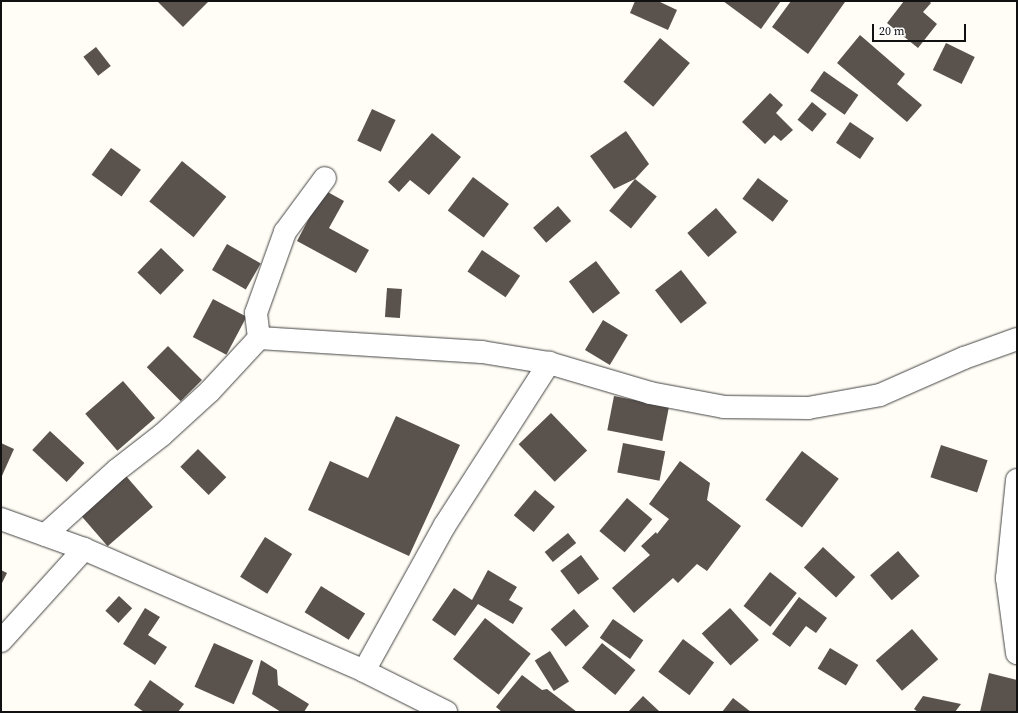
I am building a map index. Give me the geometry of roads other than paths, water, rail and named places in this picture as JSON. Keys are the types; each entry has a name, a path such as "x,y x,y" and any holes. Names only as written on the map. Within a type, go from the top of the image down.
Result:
{"street":[{"path":"45,535 210,391 259,338 256,313 285,232 325,178"},
{"path":"259,338 482,352 549,363 650,393 724,406 808,408 880,395 964,358 1017,339"},
{"path":"364,671 445,525 549,363"},
{"path":"1017,480 1007,578 1017,653"},
{"path":"1,519 84,549 364,671 444,712"},
{"path":"1,641 84,549"}]}
